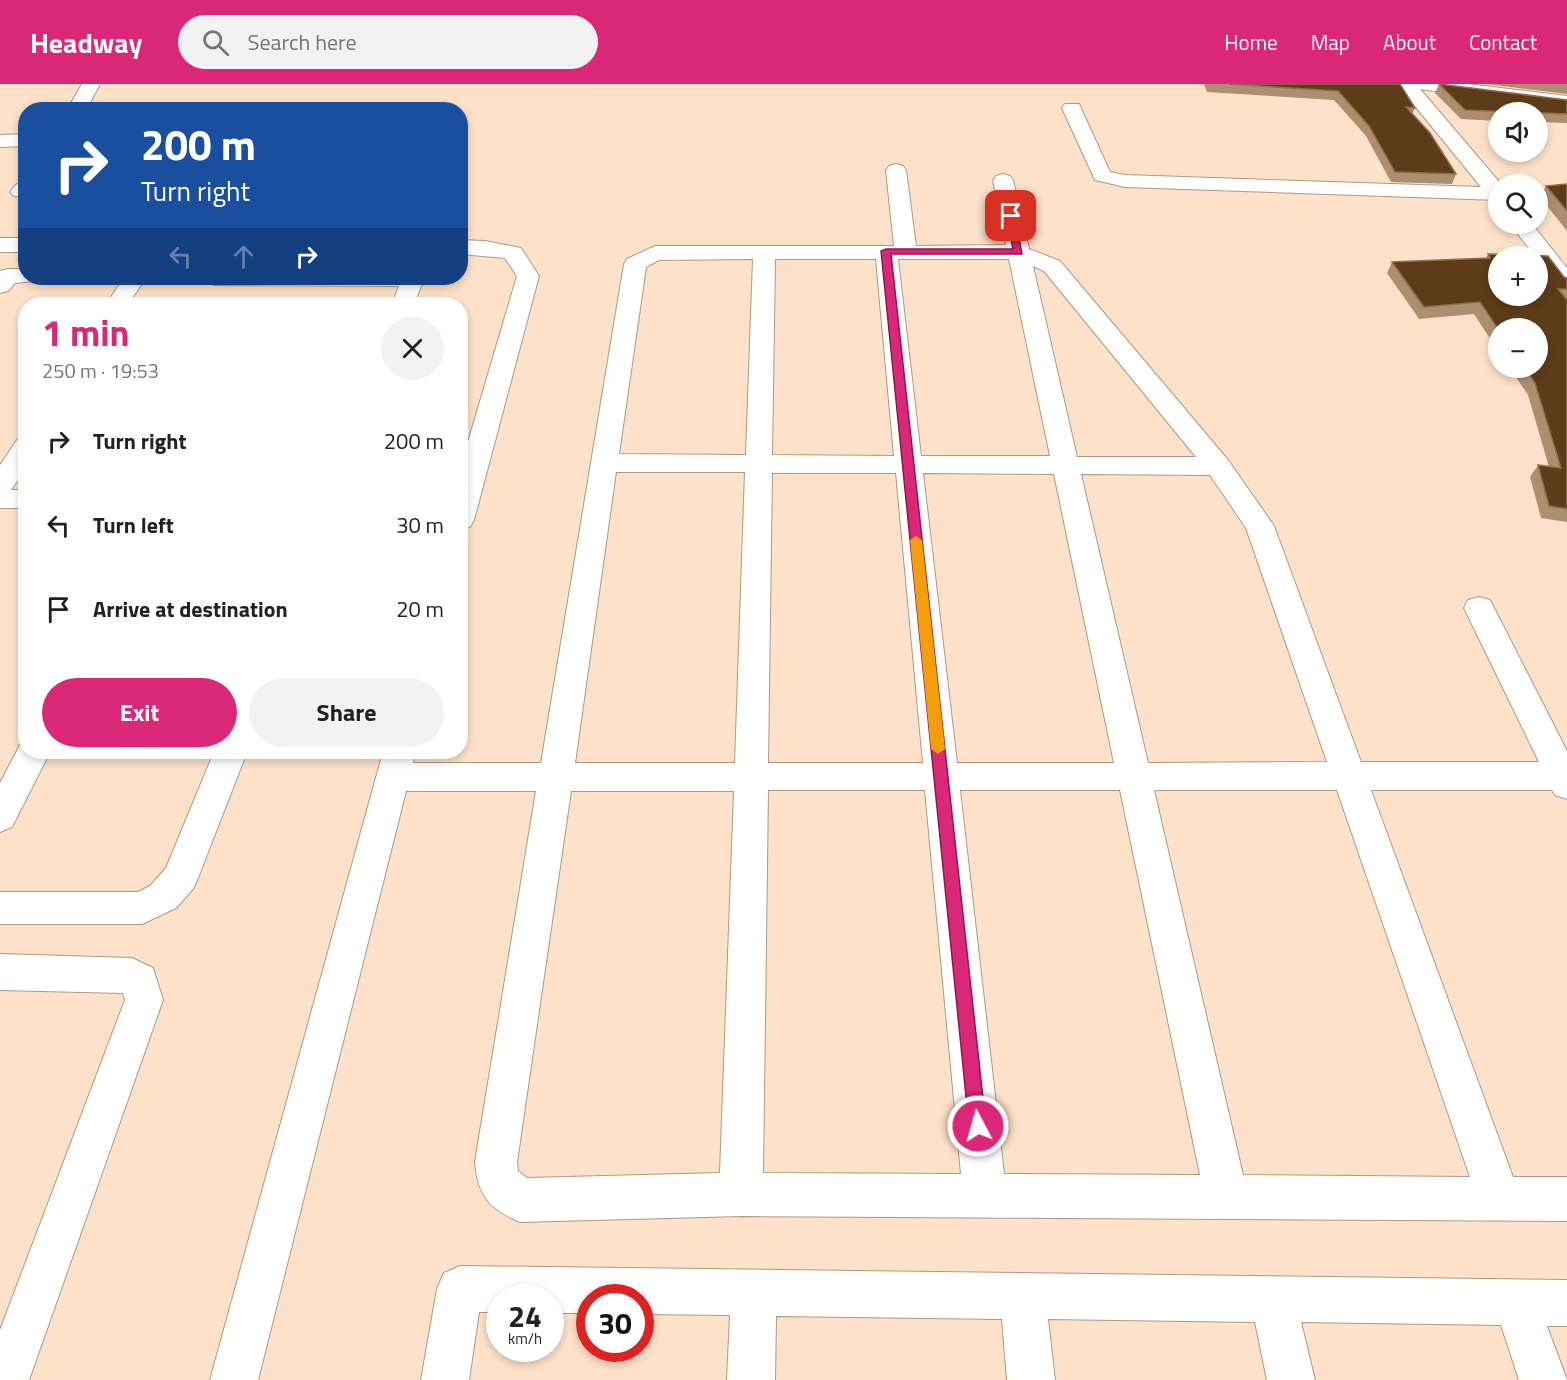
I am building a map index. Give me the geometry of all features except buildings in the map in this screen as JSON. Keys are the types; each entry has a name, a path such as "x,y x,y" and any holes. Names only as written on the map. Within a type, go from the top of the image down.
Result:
{"street":[{"path":"81,102 91,84"},
{"path":"1406,84 1488,182"},
{"path":"1422,84 1567,102"},
{"path":"1072,108 1102,176 1110,178 1137,182 1488,194"},
{"path":"0,141 18,140"},
{"path":"896,170 896,251 908,465 985,1195"},
{"path":"1003,180 1226,1196"},
{"path":"1529,234 1567,283"},
{"path":"0,244 18,245"},
{"path":"468,247 513,253 528,276 468,487"},
{"path":"741,1194 764,251"},
{"path":"1499,1197 1260,526 1218,466 1052,266 1018,252 896,251 655,253 635,264 495,1162 498,1182 520,1200 741,1194 1567,1199"},
{"path":"0,286 8,276 18,276"},
{"path":"0,486 18,458"},
{"path":"603,463 1218,466"},
{"path":"0,499 18,499"},
{"path":"234,1380 396,764 554,777 1349,776 1566,779 1479,608"},
{"path":"0,817 29,759"},
{"path":"0,908 142,908 163,897 180,879 228,759"},
{"path":"0,972 132,976 139,981 144,1000 5,1380"},
{"path":"445,1380 460,1289 1567,1303"},
{"path":"752,1380 754,1293"},
{"path":"1023,1296 1032,1380"},
{"path":"1273,1300 1291,1380"},
{"path":"1516,1302 1543,1380"}],"slow traffic":[{"path":"916,540 938,749"}],"route":[{"path":"978,1126 886,251 1018,252 1011,216"}]}
